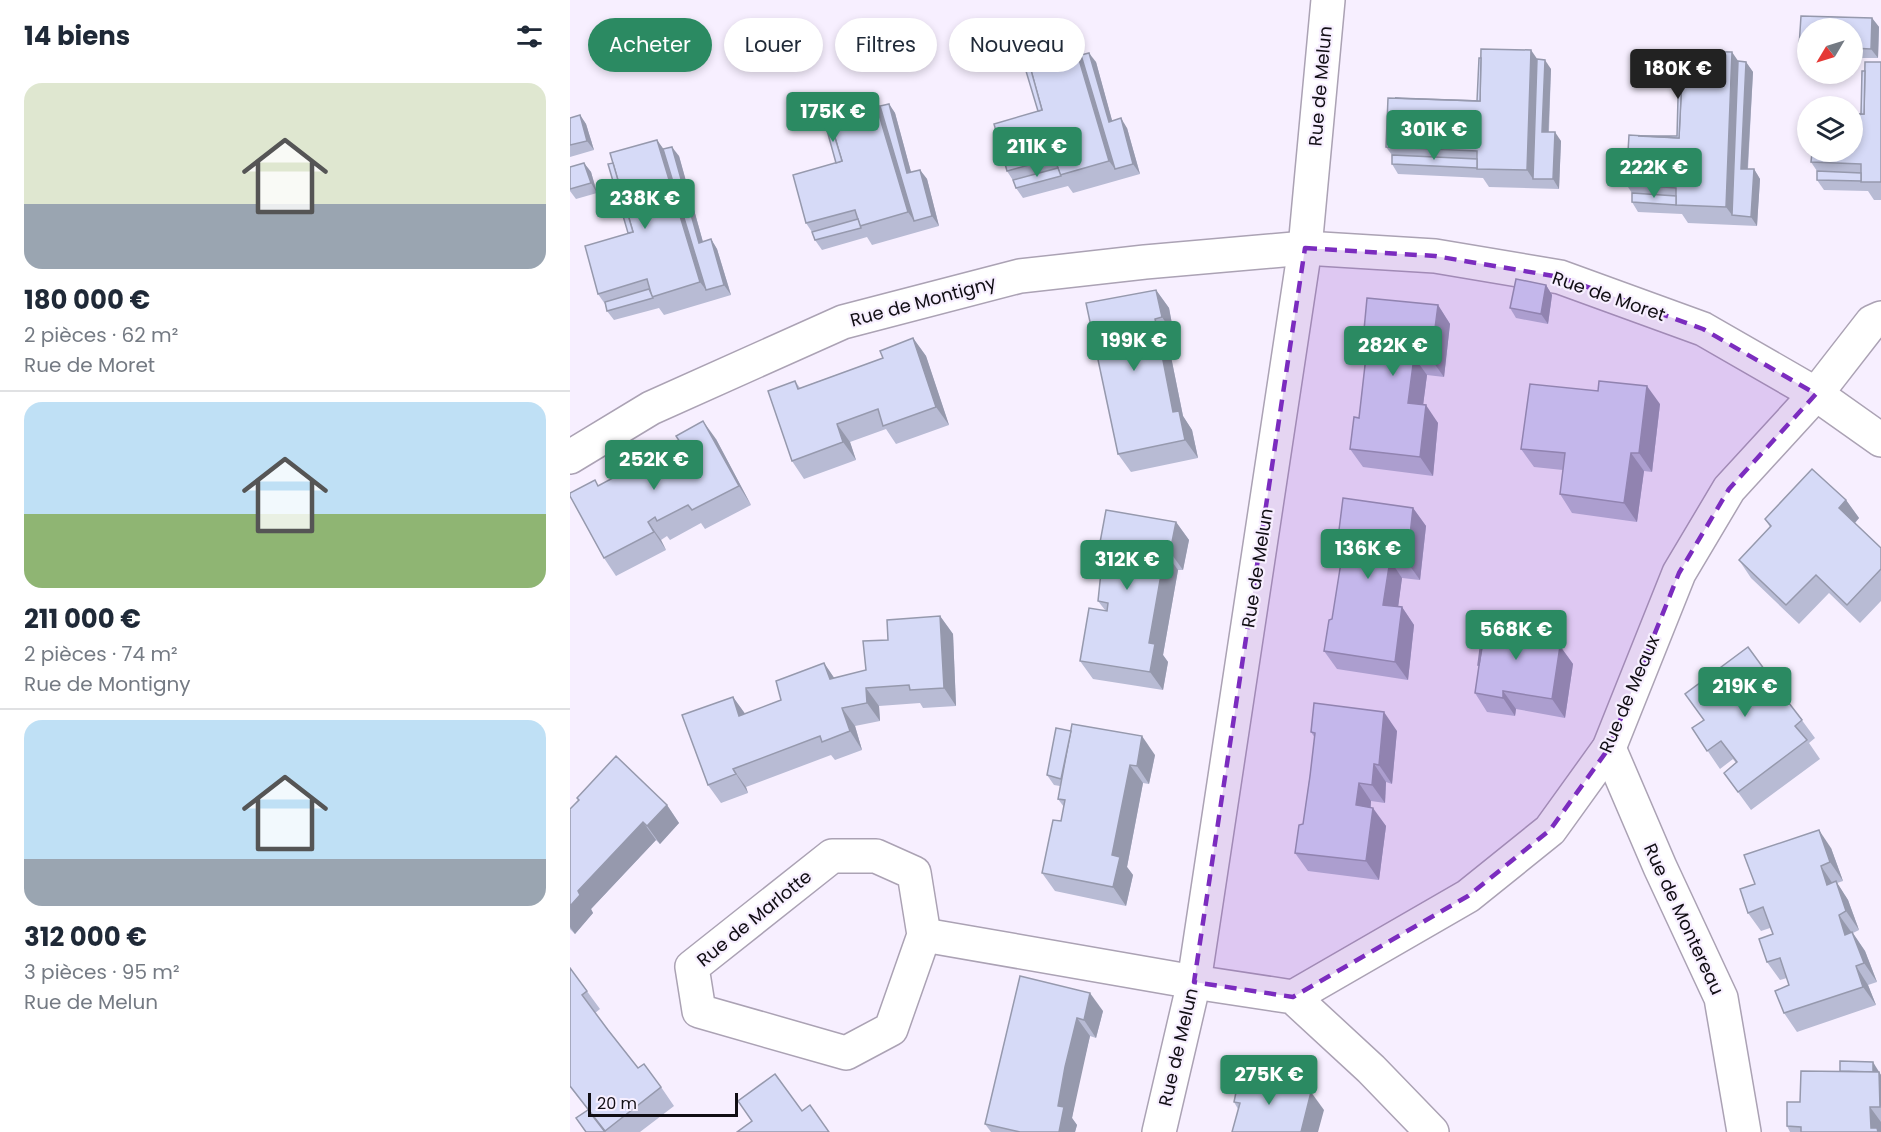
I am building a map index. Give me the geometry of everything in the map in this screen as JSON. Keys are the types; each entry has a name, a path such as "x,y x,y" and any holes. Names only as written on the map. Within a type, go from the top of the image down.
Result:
{"street":[{"name":"Rue de Melun","path":"1159,1132 1194,982 1305,248 1328,0"},
{"name":"Rue de Moret","path":"1305,248 1435,256 1560,277 1703,329 1815,394 1881,440"},
{"name":"Rue de Montigny","path":"570,457 651,408 843,322 1020,276 1305,248"},
{"name":"Rue de Meaux","path":"1293,997 1468,896 1550,830 1609,748 1679,573 1730,489 1815,394 1872,322 1881,318"},
{"name":"Rue de Montereau","path":"1609,748 1660,867 1721,998 1743,1132"},
{"name":"Rue de Marlotte","path":"832,856 876,856 914,873 924,935 891,1029 846,1053 699,1011 692,967 832,856"},
{"path":"924,935 1293,997 1371,1069 1432,1132"}],"highlighted area":[{"path":"1305,248 1435,256 1560,277 1703,329 1816,394 1729,489 1679,573 1609,748 1550,830 1468,896 1293,997 1194,982"}],"building":[{"path":"1801,16 1872,18 1871,49 1863,49 1863,18 1801,18"},
{"path":"1481,49 1531,50 1527,170 1477,169 1477,151 1386,147 1388,98 1480,101"},
{"path":"1683,51 1732,52 1726,207 1676,205 1676,188 1626,184 1629,135 1679,138"},
{"path":"1089,53 1109,122 1121,118 1133,164 1115,169 1085,68 1085,54"},
{"path":"1479,58 1481,58 1480,101 1477,101"},
{"path":"1537,59 1545,60 1542,132 1555,132 1553,179 1533,179"},
{"path":"1679,60 1683,60 1679,138 1638,136 1677,136"},
{"path":"1738,61 1746,62 1741,169 1754,169 1751,217 1732,215"},
{"path":"1865,62 1881,62 1881,182 1861,182 1861,164 1811,162 1863,162"},
{"path":"1863,71 1865,71 1864,114 1861,96"},
{"path":"1026,72 1032,72 1042,110 1038,111"},
{"path":"1031,72 1083,72 1109,161 1060,175 1055,158 1007,171 994,124 1042,110"},
{"path":"874,98 908,212 860,226 855,210 806,223 793,175 842,161 827,111"},
{"path":"889,104 907,173 920,170 932,216 914,221 880,106"},
{"path":"580,115 587,141 570,145 570,118"},
{"path":"830,121 842,161 836,163 825,123"},
{"path":"657,140 700,282 652,297 647,279 598,294 585,246 633,232 610,153"},
{"path":"672,147 699,243 711,239 724,285 706,290 663,149"},
{"path":"1392,155 1477,159 1477,168 1392,164"},
{"path":"584,163 591,183 570,189 570,167"},
{"path":"613,163 633,232 628,233 608,164"},
{"path":"1058,168 1061,176 1016,188 1013,180"},
{"path":"1817,171 1861,173 1861,181 1817,180"},
{"path":"1632,193 1676,196 1676,205 1632,202"},
{"path":"858,219 861,228 815,240 812,232"},
{"path":"1516,279 1546,285 1541,314 1510,308"},
{"path":"649,289 653,298 607,311 605,302"},
{"path":"1156,290 1162,317 1155,319 1173,412 1179,411 1185,440 1118,454 1086,303"},
{"path":"1367,298 1438,305 1431,359 1414,357 1408,403 1426,405 1420,457 1350,449 1354,417 1359,418 1369,330 1364,330"},
{"path":"913,338 936,407 883,426 878,409 837,424 843,442 792,461 768,391 795,381 798,389 883,358 880,351"},
{"path":"1599,381 1647,386 1639,453 1631,453 1624,503 1560,494 1565,453 1521,449 1530,384 1598,391"},
{"path":"703,421 739,486 692,510 688,505 657,521 655,517 648,522 654,532 604,558 570,493 595,480 598,486 680,442 676,436"},
{"path":"1812,469 1846,500 1839,508 1881,548 1881,569 1847,605 1816,575 1786,605 1739,560 1771,526 1765,519"},
{"path":"1343,498 1413,508 1407,562 1390,560 1383,605 1402,607 1395,662 1324,651 1329,620 1332,619 1346,531 1339,530"},
{"path":"1106,510 1176,522 1170,552 1165,552 1149,643 1155,644 1150,672 1080,661 1089,608 1107,611 1108,603 1098,601 1101,572 1113,574 1115,567 1096,564"},
{"path":"940,616 944,688 910,690 909,685 866,688 867,703 842,708 850,731 822,742 820,736 733,769 736,774 708,785 682,715 733,697 739,716 781,700 776,681 824,663 830,679 866,670 863,641 888,640 887,620"},
{"path":"1486,618 1537,625 1535,643 1560,646 1552,699 1503,691 1503,698 1475,693"},
{"path":"1481,642 1483,642 1478,665"},
{"path":"1748,647 1770,677 1763,682 1776,699 1782,694 1802,720 1795,726 1807,740 1738,792 1724,773 1737,762 1721,741 1707,751 1692,728 1704,720 1685,694"},
{"path":"1314,703 1384,712 1379,765 1374,764 1372,785 1359,783 1356,805 1373,808 1366,861 1295,853 1299,825 1303,824 1310,776 1315,733 1311,732"},
{"path":"1072,724 1142,736 1137,766 1130,765 1112,855 1120,857 1113,887 1042,873 1053,820 1061,821 1065,800 1058,799"},
{"path":"1056,728 1071,731 1061,779 1047,775"},
{"path":"616,756 667,805 647,826 643,822 578,891 580,895 570,906 570,809 579,800 577,798"},
{"path":"1819,830 1830,862 1821,866 1827,885 1836,881 1846,911 1839,915 1845,935 1852,932 1864,963 1856,966 1863,987 1784,1013 1775,991 1789,985 1780,958 1767,962 1759,939 1773,934 1763,907 1748,913 1740,889 1755,884 1744,855"},
{"path":"570,968 587,991 582,995 608,1030 638,1068 644,1064 661,1087 605,1131 570,1086"},
{"path":"1020,976 1090,993 1084,1020 1077,1018 1065,1067 1058,1106 1064,1107 1059,1132 1020,1132 985,1124"},
{"path":"1840,1061 1873,1062 1873,1072 1840,1071"},
{"path":"1801,1071 1879,1072 1880,1107 1870,1107 1871,1128 1877,1128 1878,1132 1801,1132 1801,1127 1787,1126 1787,1102 1800,1102"},
{"path":"1240,1073 1311,1092 1301,1132 1232,1132 1240,1103 1234,1102"},
{"path":"775,1074 802,1111 810,1105 829,1132 737,1132 752,1121 738,1101"},
{"path":"588,1110 605,1132 586,1132 576,1118"}]}
